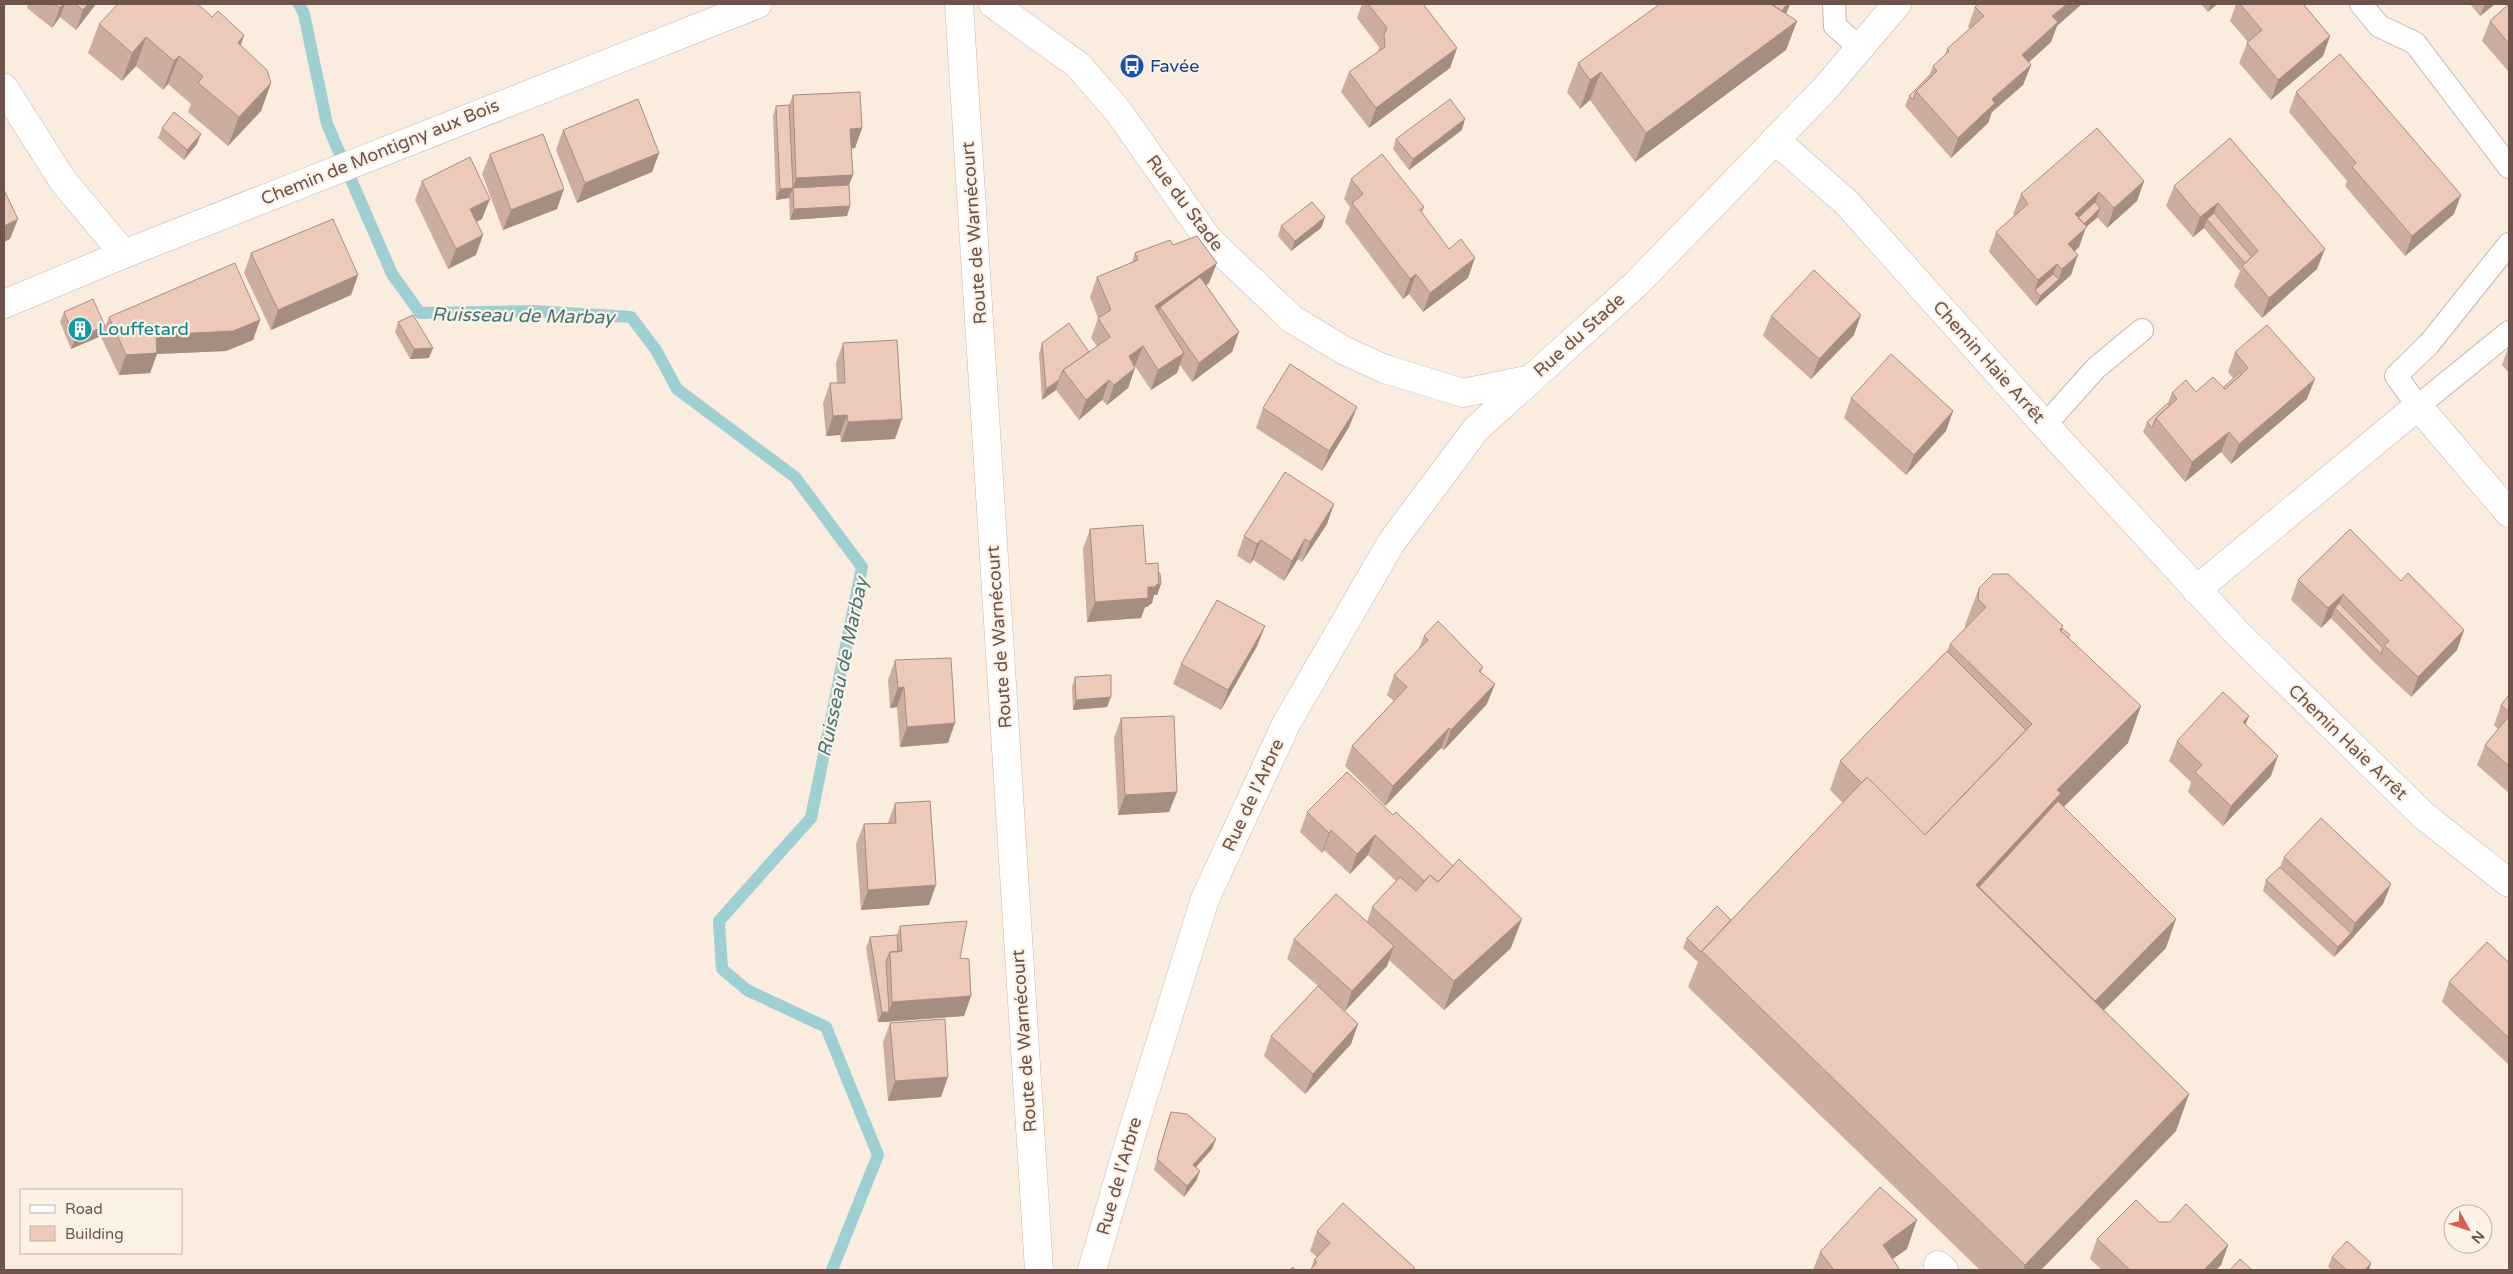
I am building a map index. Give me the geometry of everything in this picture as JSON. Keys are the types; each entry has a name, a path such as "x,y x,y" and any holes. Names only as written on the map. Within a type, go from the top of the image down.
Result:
{"street":[{"name":"Chemin de Montigny aux Bois","path":"4,304 124,254 758,4"},
{"name":"Route de Warnécourt","path":"959,4 1039,1270"},
{"name":"Rue du Stade","path":"993,4 1078,65 1118,111 1208,239 1292,319 1345,351 1385,369 1462,393 1530,379 1636,284 1824,90 1897,4"},
{"path":"4,88 63,181 124,254"},
{"name":"Chemin Haie Arrêt","path":"1775,140 1846,202 2045,425 2196,590 2424,816 2509,883"},
{"name":"Rue de l'Arbre","path":"1092,1270 1132,1133 1206,899 1286,724 1391,543 1476,429 1530,379"},
{"path":"2196,590 2418,406 2509,513"}],"lane":[{"path":"1834,4 1835,26 1860,48"},
{"path":"2361,4 2379,26 2415,43 2509,167"},
{"path":"2509,244 2429,344 2396,376 2418,406 2509,332"},
{"path":"2045,425 2096,368 2142,330"}],"building":[{"path":"54,4 63,4 60,8"},
{"path":"75,4 88,4 83,10"},
{"path":"118,4 198,4 212,17 218,11 244,35 238,43 267,70 271,83 239,117 198,83 203,76 179,56 174,61 146,37 132,53 99,24"},
{"path":"1368,4 1423,4 1457,48 1376,108 1349,72 1385,47 1384,35 1387,28"},
{"path":"1660,4 1771,4 1797,21 1646,133 1601,72 1590,80 1578,63"},
{"path":"1771,4 1787,4 1782,11"},
{"path":"1978,4 2067,4 2052,16 2058,22 2022,55 2031,65 1992,99 1995,103 1958,138 1916,91 1937,71 1933,66 1949,51 1947,49 1984,16 1975,7"},
{"path":"2240,4 2303,4 2330,36 2278,80 2247,43 2262,30"},
{"path":"2509,4 2509,44 2490,21"},
{"path":"2340,54 2461,195 2412,236 2352,167 2356,163 2296,92"},
{"path":"1929,76 1931,77 1916,91 1913,100 1909,96"},
{"path":"860,92 862,128 850,129 853,175 796,178 793,95"},
{"path":"638,99 659,153 585,183 563,130"},
{"path":"1450,99 1465,119 1413,159 1396,139"},
{"path":"789,105 793,188 780,189 776,106"},
{"path":"174,112 201,134 187,150 162,128"},
{"path":"2097,128 2144,181 2114,208 2099,192 2075,214 2087,227 2068,244 2078,255 2062,269 2057,264 2038,280 1996,232 2028,204 2021,194"},
{"path":"543,134 564,189 511,210 490,154"},
{"path":"2230,138 2325,249 2269,298 2242,266 2258,251 2218,203 2200,217 2174,186"},
{"path":"1382,154 1424,207 1420,210 1449,249 1461,239 1475,258 1430,293 1416,274 1410,279 1352,203 1363,194 1351,179"},
{"path":"470,157 490,199 470,209 483,235 456,249 422,181"},
{"path":"849,185 850,206 794,209 793,188"},
{"path":"4,190 18,219 4,226"},
{"path":"1312,202 1325,217 1295,241 1281,226"},
{"path":"2095,202 2100,208 2084,224 2078,218"},
{"path":"2214,213 2252,257 2245,263 2207,219"},
{"path":"333,219 358,275 278,310 251,253"},
{"path":"1197,236 1217,263 1155,306 1184,353 1158,370 1143,346 1129,356 1135,368 1114,385 1109,380 1086,400 1063,370 1110,337 1098,318 1111,310 1097,277 1138,260 1135,253 1170,240 1173,245"},
{"path":"235,263 260,320 233,331 156,335 157,353 126,355 109,317"},
{"path":"1814,270 1861,315 1819,359 1771,316"},
{"path":"2053,274 2059,279 2040,296 2035,290"},
{"path":"1200,277 1239,332 1199,363 1160,307"},
{"path":"93,299 105,326 75,339 64,312"},
{"path":"413,315 433,348 414,349 398,322"},
{"path":"1069,323 1089,352 1063,370 1059,380 1046,389 1042,343"},
{"path":"2267,325 2315,379 2239,444 2229,432 2192,462 2156,418 2177,399 2172,393 2186,380 2196,392 2213,377 2225,389 2248,368 2235,352"},
{"path":"897,340 902,419 848,422 847,415 833,416 830,383 845,383 843,343"},
{"path":"1891,354 1953,411 1914,455 1851,398"},
{"path":"1290,364 1357,407 1329,451 1263,408"},
{"path":"2240,372 2242,374 2225,389 2223,388"},
{"path":"2168,403 2170,405 2156,418 2152,428 2147,422"},
{"path":"1285,472 1334,504 1310,542 1305,539 1292,561 1261,540 1257,544 1244,536"},
{"path":"1143,525 1146,564 1158,563 1159,583 1154,587 1148,587 1148,598 1095,602 1090,529"},
{"path":"2350,529 2401,581 2408,573 2464,630 2418,677 2384,645 2389,641 2343,594 2328,608 2298,580"},
{"path":"1158,573 1160,573 1161,584 1158,585 1159,583"},
{"path":"1993,574 2008,574 2063,626 2060,630 2141,706 2057,790 2061,793 1976,885 2189,1094 2025,1265 1702,951 1867,777 1925,835 2032,724 1950,644 1986,607 1978,599 1979,588"},
{"path":"1217,600 1265,626 1228,690 1181,664"},
{"path":"2339,603 2383,648 2381,654 2335,608"},
{"path":"1438,621 1483,667 1479,671 1495,684 1393,786 1352,746 1407,687 1394,675 1428,640 1424,636"},
{"path":"2062,628 2070,635 2068,638 2061,631"},
{"path":"1947,651 2026,730 1925,835 1867,777 1862,783 1840,761"},
{"path":"951,658 955,723 907,727 904,687 898,688 895,660"},
{"path":"1111,675 1111,697 1076,700 1075,677"},
{"path":"2223,692 2249,716 2243,722 2278,756 2231,806 2195,772 2202,765 2177,741"},
{"path":"2509,695 2509,712 2501,705"},
{"path":"1174,716 1177,792 1125,795 1121,718"},
{"path":"2509,716 2509,766 2485,745"},
{"path":"1347,772 1393,815 1396,812 1453,866 1438,882 1430,875 1424,881 1375,835 1357,854 1331,830 1329,833 1307,812"},
{"path":"930,801 936,885 868,890 864,824 896,823 895,803"},
{"path":"2058,801 2176,919 2095,1001 1979,887"},
{"path":"2321,818 2391,884 2355,923 2284,857"},
{"path":"1459,859 1522,919 1454,981 1372,907 1400,877 1416,891 1430,875 1438,882"},
{"path":"2280,867 2351,933 2338,947 2266,880"},
{"path":"1336,894 1394,946 1352,991 1294,939"},
{"path":"1717,906 1731,920 1701,952 1687,938"},
{"path":"967,921 960,958 969,959 971,996 892,1002 890,952 902,951 900,926"},
{"path":"897,935 898,952 890,952 886,962 889,1012 882,1012 870,937"},
{"path":"2487,942 2509,963 2509,1038 2449,982"},
{"path":"1318,986 1358,1024 1313,1074 1271,1036"},
{"path":"945,1019 948,1077 895,1081 890,1023"},
{"path":"1171,1112 1187,1114 1216,1139 1193,1165 1200,1171 1187,1186 1157,1159"},
{"path":"1880,1187 1917,1220 1883,1245 1900,1270 1834,1270 1820,1252"},
{"path":"2136,1200 2159,1222 2170,1222 2186,1204 2228,1245 2204,1270 2130,1270 2097,1239"},
{"path":"1343,1203 1415,1268 1412,1270 1310,1270 1317,1262 1314,1260 1330,1243 1317,1231"},
{"path":"2347,1241 2371,1263 2365,1270 2347,1270 2332,1257"},
{"path":"2240,1259 2252,1270 2230,1270"}],"waterway":[{"name":"Ruisseau de Marbay","path":"299,4 304,14 327,124 392,274 420,313 533,311 631,317 656,350 677,389 795,477 862,567 811,818 719,921 722,969 747,990 826,1027 878,1155 832,1270"}],"place":[{"name":"Favée","path":"1132,66"},
{"name":"Louffetard","path":"80,329"}]}
